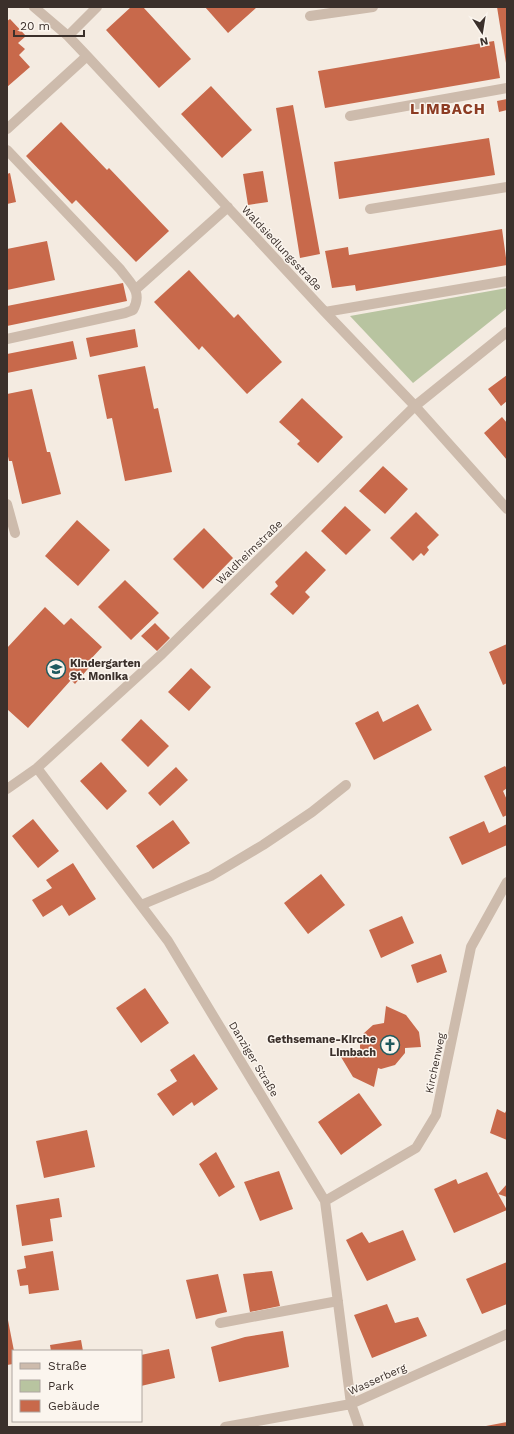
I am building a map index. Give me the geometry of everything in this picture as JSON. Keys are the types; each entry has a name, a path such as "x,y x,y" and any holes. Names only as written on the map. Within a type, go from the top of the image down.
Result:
{"street":[{"name":"Waldsiedlungsstraße","path":"34,7 68,36 87,56 325,312 415,406 507,509"},
{"path":"68,36 97,7"},
{"path":"310,16 373,7"},
{"path":"7,129 87,56"},
{"path":"350,116 507,88"},
{"path":"7,150 120,269 135,290 138,300 133,310 125,313 7,339"},
{"path":"370,209 507,187"},
{"path":"135,290 228,207"},
{"path":"325,312 507,281"},
{"name":"Waldheimstraße","path":"7,789 37,768 162,654 415,406 507,332"},
{"path":"7,504 16,532"},
{"name":"Danziger Straße","path":"37,768 168,941 325,1201 351,1404 359,1427"},
{"path":"140,905 211,876 231,865 264,845 312,812 346,785"},
{"name":"Kirchenweg","path":"325,1201 416,1148 436,1115 471,947 507,882"},
{"path":"220,1323 338,1301"},
{"name":"Wasserberg","path":"225,1427 351,1404 507,1334"}],"green space":[{"path":"507,288 507,308 413,383 350,316"}],"building":[{"path":"131,7 143,7 191,59 159,88 106,30"},
{"path":"205,7 257,7 228,33"},
{"path":"497,7 507,7 507,63 506,63"},
{"path":"10,19 26,36 18,43 25,49 19,55 30,67 7,87 7,21"},
{"path":"494,41 500,78 325,108 318,71"},
{"path":"211,86 252,130 222,158 181,114"},
{"path":"507,99 507,110 499,112 497,101"},
{"path":"293,105 320,254 300,258 276,108"},
{"path":"61,122 107,170 109,168 169,231 136,262 76,200 72,204 26,156"},
{"path":"489,138 495,175 339,199 334,162"},
{"path":"263,171 268,202 248,205 243,174"},
{"path":"10,173 16,202 7,204 7,174"},
{"path":"502,229 507,265 356,291 355,285 332,288 325,251 348,247 349,255"},
{"path":"47,241 55,280 7,290 7,249"},
{"path":"189,270 234,318 238,314 282,362 247,394 202,346 199,350 154,302"},
{"path":"123,283 127,301 7,326 7,306"},
{"path":"135,329 138,347 90,357 86,338"},
{"path":"73,341 77,359 7,373 7,354"},
{"path":"145,366 154,409 158,408 172,472 125,481 112,418 107,419 98,375"},
{"path":"507,375 507,401 501,406 488,389"},
{"path":"32,389 47,452 50,452 61,494 22,504 12,461 9,461 7,452 7,394"},
{"path":"302,398 343,437 318,463 297,444 300,441 279,422"},
{"path":"502,417 507,423 507,460 484,433"},
{"path":"383,466 408,489 385,514 359,491"},
{"path":"345,506 371,530 346,555 321,531"},
{"path":"416,512 439,535 427,547 429,550 424,556 421,553 413,561 390,538"},
{"path":"77,520 110,550 78,586 45,556"},
{"path":"204,528 233,558 203,589 173,559"},
{"path":"306,551 326,570 305,592 310,597 293,615 270,594 278,586 275,582"},
{"path":"125,580 159,613 131,640 98,607"},
{"path":"45,607 64,625 71,618 102,647 89,661 92,664 75,684 71,680 28,728 7,709 7,648"},
{"path":"155,623 170,638 157,651 141,636"},
{"path":"507,644 507,683 503,685 489,652"},
{"path":"191,668 211,687 189,711 168,692"},
{"path":"418,704 432,730 374,760 355,723 378,711 383,722"},
{"path":"141,719 169,746 148,767 121,740"},
{"path":"101,762 127,791 107,810 80,781"},
{"path":"505,766 507,769 507,788 503,791 507,800 507,815 503,817 484,776"},
{"path":"176,767 188,780 160,806 148,793"},
{"path":"33,819 59,851 38,868 12,836"},
{"path":"173,820 190,843 153,869 136,846"},
{"path":"484,821 489,833 507,824 507,845 462,865 449,837"},
{"path":"73,863 96,899 69,916 62,905 43,917 32,900 52,888 46,880"},
{"path":"321,874 345,905 308,934 284,903"},
{"path":"402,916 414,943 381,958 369,930"},
{"path":"441,954 447,972 417,983 411,965"},
{"path":"145,988 169,1023 141,1043 116,1008"},
{"name":"Gethsemane-Kirche Limbach","path":"386,1006 406,1015 419,1032 421,1047 405,1048 405,1053 395,1065 381,1069 378,1068 374,1087 353,1077 341,1057 360,1051 360,1043 363,1034 373,1025 384,1023"},
{"path":"194,1054 218,1089 194,1106 192,1102 173,1116 157,1094 177,1081 170,1070"},
{"path":"359,1093 382,1125 341,1155 318,1122"},
{"path":"497,1109 505,1113 507,1109 507,1140 490,1133"},
{"path":"87,1130 95,1167 44,1178 36,1141"},
{"path":"216,1152 235,1187 219,1197 199,1164"},
{"path":"279,1171 293,1209 260,1221 244,1182"},
{"path":"487,1172 507,1210 454,1233 434,1189 456,1179 458,1184"},
{"path":"507,1184 507,1197 498,1194"},
{"path":"59,1198 62,1217 50,1219 53,1241 22,1246 16,1205"},
{"path":"403,1230 416,1260 367,1281 346,1240 362,1232 369,1243"},
{"path":"53,1251 59,1290 29,1294 28,1285 20,1286 17,1270 26,1268 24,1256"},
{"path":"507,1262 507,1304 482,1314 466,1279"},
{"path":"272,1271 280,1306 250,1312 243,1274"},
{"path":"218,1274 227,1312 196,1319 186,1280"},
{"path":"387,1304 395,1323 418,1317 427,1336 372,1358 354,1315"},
{"path":"7,1315 14,1350 12,1350 12,1364 7,1365"},
{"path":"283,1331 289,1367 219,1382 211,1347 245,1337"},
{"path":"81,1340 83,1350 51,1350 50,1345"},
{"path":"169,1349 175,1378 142,1386 142,1355"},
{"path":"507,1422 507,1427 486,1427 486,1426"}],"place":[{"name":"Kindergarten St. Monika","path":"56,669"},
{"name":"Gethsemane-Kirche Limbach","path":"390,1045"}],"district":[{"name":"LIMBACH","path":"448,109"}]}
